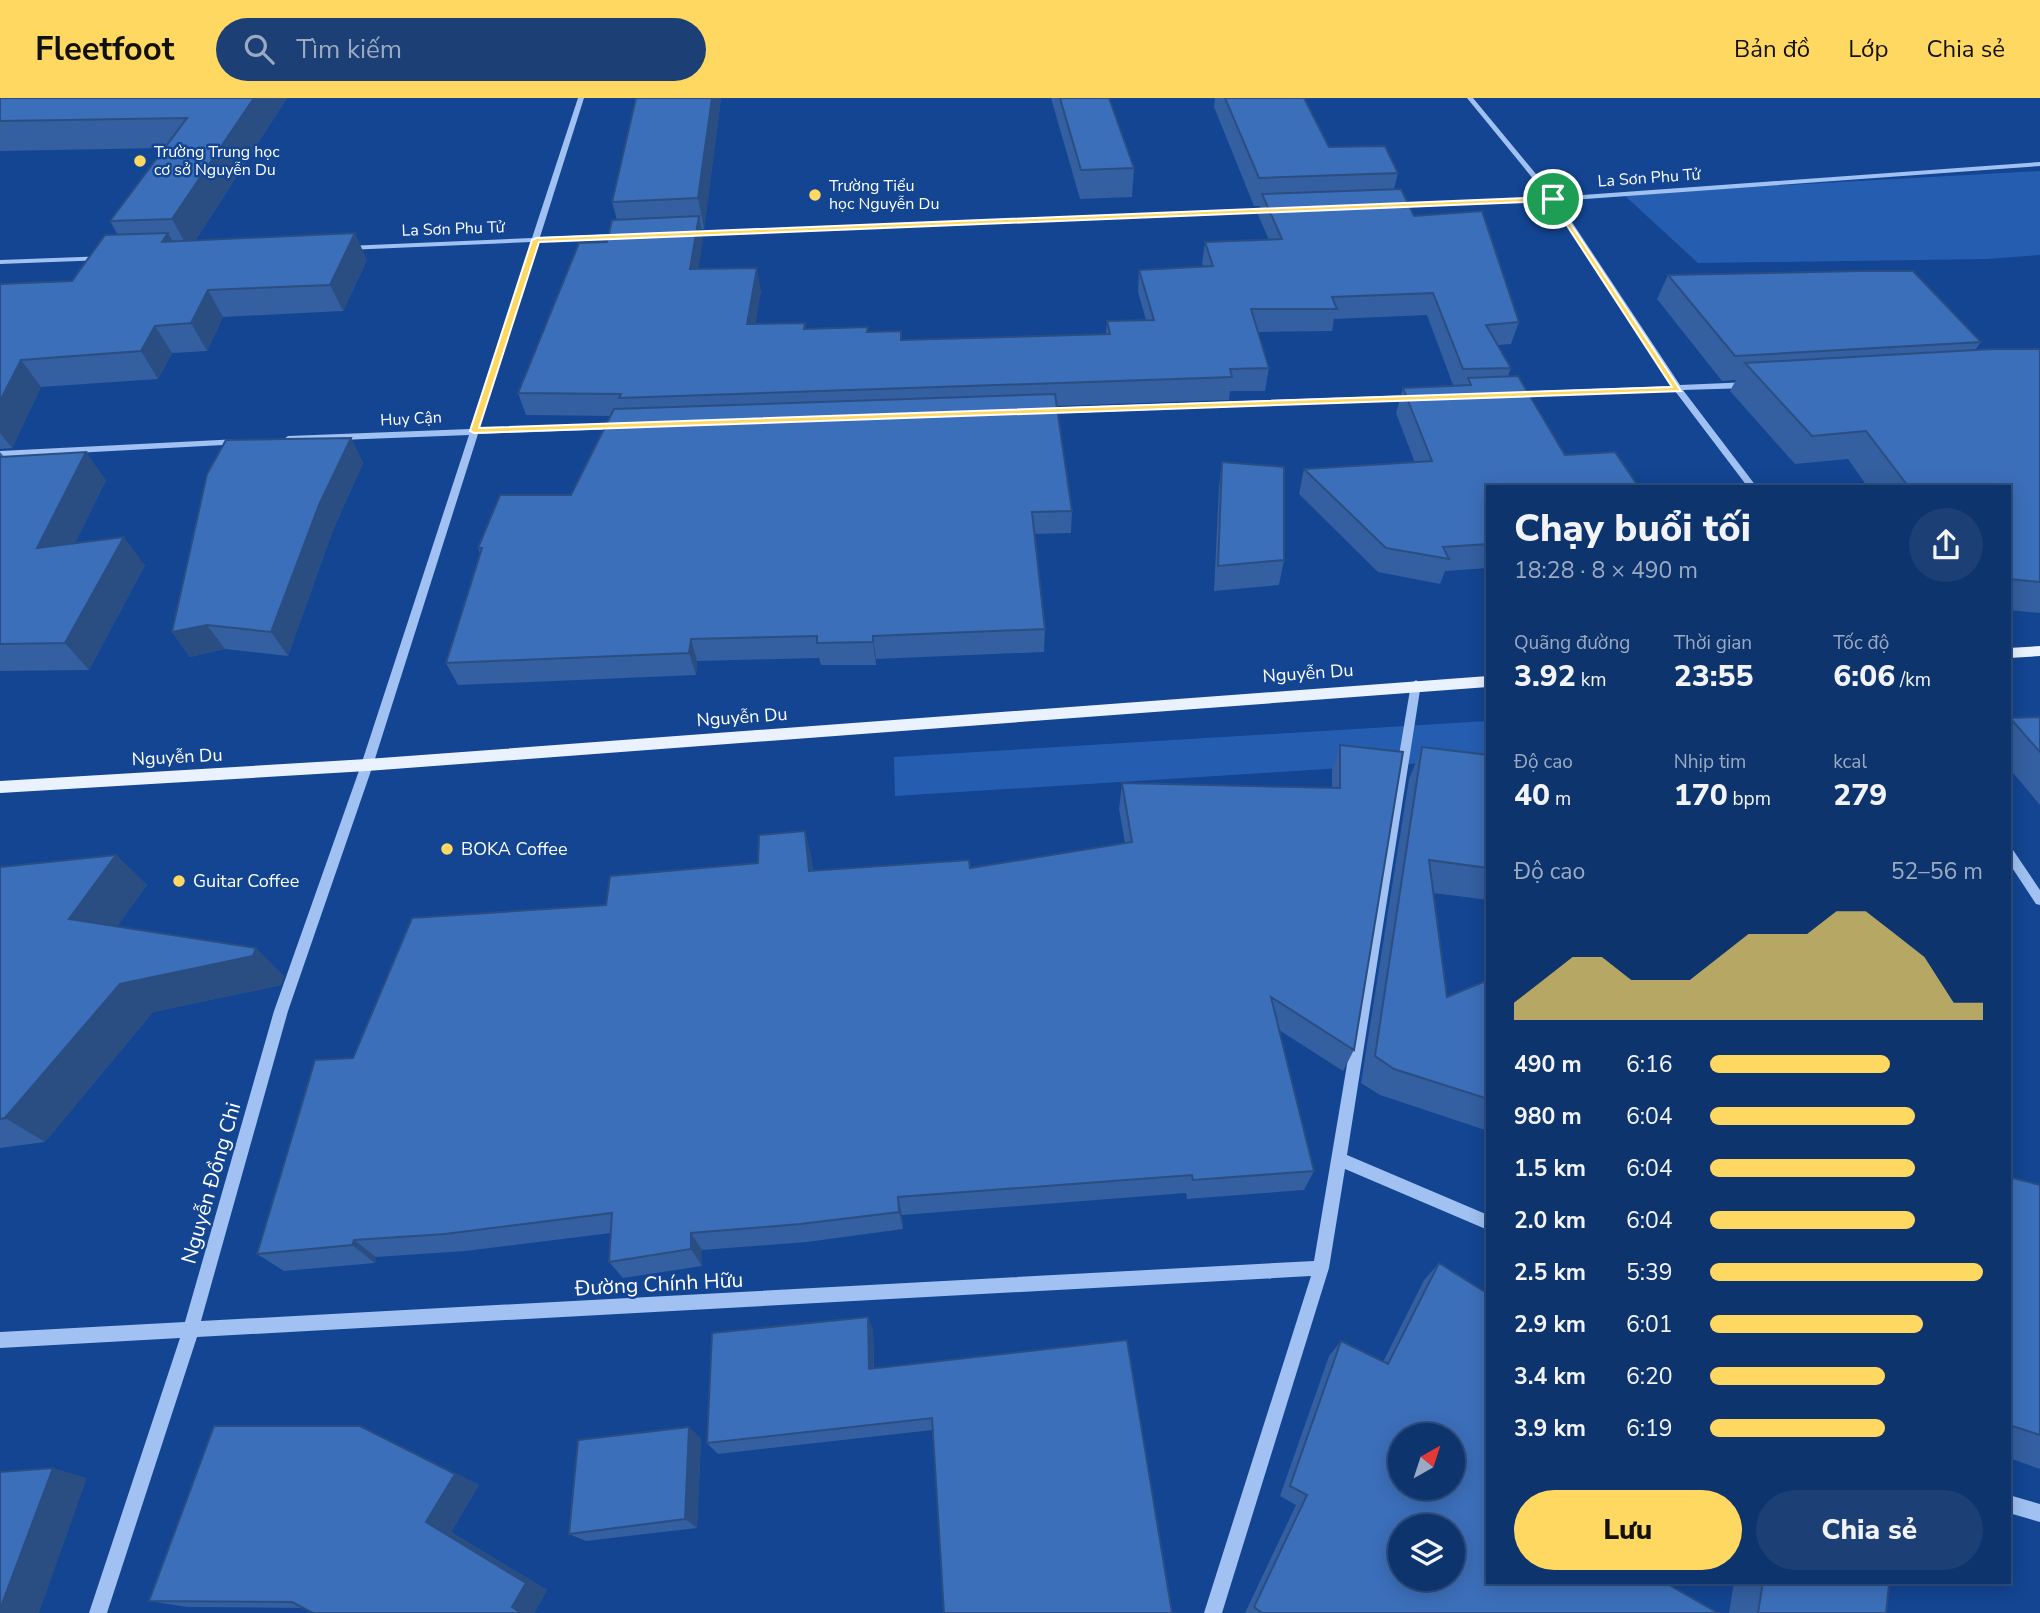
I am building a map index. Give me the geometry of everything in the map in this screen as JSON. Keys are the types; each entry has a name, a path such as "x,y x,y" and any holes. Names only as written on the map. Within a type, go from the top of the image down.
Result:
{"main road":[{"path":"2011,653 2040,651"},
{"name":"Nguyễn Du","path":"0,787 367,765 1416,684 1486,681"}],"street":[{"name":"Nguyễn Đồng Chi","path":"98,1613 191,1330 281,1011 367,765 581,98"},
{"path":"1470,98 1553,199 1678,389 1750,485"},
{"name":"La Sơn Phu Tử","path":"1386,206 1553,199 2040,164"},
{"path":"675,234 1289,210"},
{"name":"La Sơn Phu Tử","path":"343,248 633,236"},
{"path":"0,262 110,258"},
{"path":"1498,396 1761,384"},
{"path":"1028,412 1429,398"},
{"name":"Huy Cận","path":"279,440 626,426"},
{"path":"0,454 251,441"},
{"path":"1213,1613 1321,1268 1416,684"},
{"path":"2011,856 2040,900"},
{"path":"1339,1158 1486,1222"},
{"name":"Đường Chính Hữu","path":"0,1340 1321,1268"},
{"path":"2011,1505 2040,1513"}],"shaded area":[{"path":"2040,171 2040,255 1987,259 1698,263 1623,194"},
{"path":"1486,721 1486,759 895,796 894,757"}],"building":[{"path":"0,98 254,98 172,219 110,221 187,118 0,121"},
{"path":"636,98 712,98 698,198 612,202"},
{"path":"1060,98 1109,98 1134,168 1081,170"},
{"path":"1225,98 1304,98 1329,147 1385,146 1398,173 1259,178"},
{"path":"1401,189 1414,216 1482,211 1519,322 1486,325 1511,368 1463,369 1433,293 1332,297 1337,309 1251,309 1269,368 1230,369 1232,377 619,398 621,394 518,393 579,243 607,242 612,220 699,216 690,269 757,268 747,324 805,323 804,329 868,327 867,332 901,331 901,340 1110,334 1107,321 1154,320 1139,270 1213,266 1205,242 1282,239 1262,194"},
{"path":"168,233 162,242 355,233 330,285 208,290 191,323 155,326 141,351 21,360 0,401 0,284 72,281 105,235"},
{"path":"1913,271 1981,342 1735,356 1668,275"},
{"path":"1993,349 2040,349 2040,582 2011,579 2011,485 1907,485 1866,431 1812,436 1745,363"},
{"path":"1518,376 1565,455 1615,452 1637,485 1486,485 1486,544 1443,547 1449,559 1386,548 1304,469 1432,461 1403,388 1471,385 1468,378"},
{"path":"1055,394 1072,511 1032,512 1045,629 873,636 873,642 817,643 817,636 691,639 689,653 446,663 482,548 478,548 500,495 571,495 614,409"},
{"path":"351,438 319,505 271,632 207,625 172,632 207,474 226,440"},
{"path":"86,452 37,548 124,537 65,643 0,644 0,457"},
{"path":"1222,462 1284,467 1284,560 1218,566"},
{"path":"2040,717 2040,752 2011,719"},
{"path":"1340,745 1403,752 1354,1050 1271,997 1314,1171 1193,1180 1192,1175 898,1197 899,1212 691,1233 691,1249 609,1262 612,1213 445,1234 354,1240 352,1245 257,1254 315,1060 353,1058 412,918 606,905 610,876 758,863 759,835 805,831 809,871 969,860 970,868 1132,842 1122,783 1340,788"},
{"path":"1422,747 1486,755 1486,868 1429,860 1447,997 1486,981 1486,1098 1394,1069 1375,1056"},
{"path":"116,855 69,919 256,948 253,956 120,984 5,1118 0,1119 0,867"},
{"path":"2011,1178 2040,1185 2040,1435 2011,1426"},
{"path":"1439,1263 1486,1293 1486,1584 1667,1584 1718,1613 1262,1613 1254,1607 1307,1495 1290,1486 1341,1341 1388,1364"},
{"path":"868,1317 869,1369 1127,1340 1172,1613 944,1613 932,1418 707,1443 712,1333"},
{"path":"214,1426 360,1426 455,1474 426,1522 526,1583 512,1607 521,1613 313,1613 292,1602 149,1601"},
{"path":"689,1427 685,1519 569,1534 578,1440"},
{"path":"53,1468 0,1609 0,1472"},
{"path":"1763,1584 1889,1584 1886,1613 1758,1613"}],"place":[{"name":"Trường Trung học cơ sở Nguyễn Du","path":"140,161"},
{"name":"Trường Tiểu học Nguyễn Du","path":"815,195"},
{"name":"BOKA Coffee","path":"447,849"},
{"name":"Guitar Coffee","path":"179,881"}],"route":[{"path":"1553,199 1678,389 474,431 536,240 1553,199"}]}
